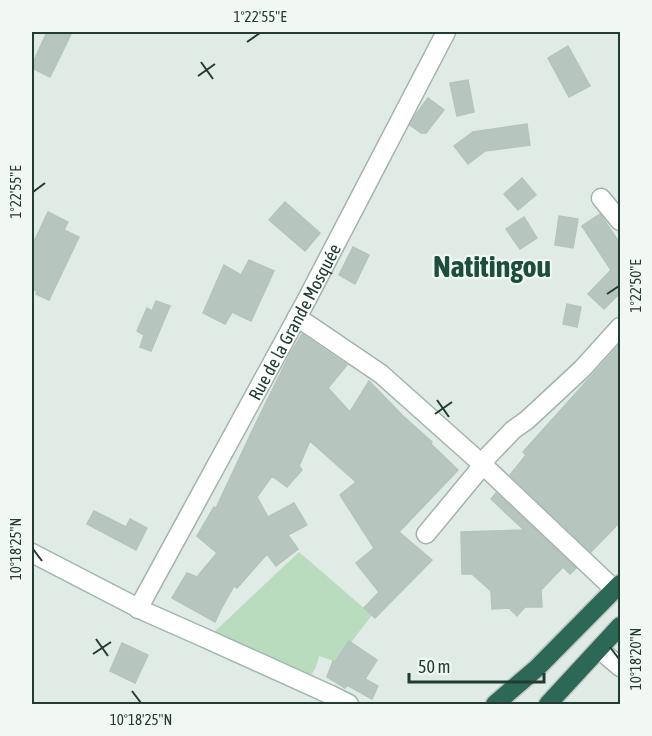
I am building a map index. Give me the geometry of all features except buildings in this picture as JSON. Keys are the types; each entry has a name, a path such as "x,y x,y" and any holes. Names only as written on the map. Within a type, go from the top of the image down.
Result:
{"highway":[{"path":"495,705 537,668 618,587"},
{"path":"548,705 621,626"}],"street":[{"name":"Rue de la Grande Mosquée","path":"138,609 297,317 446,32"},
{"path":"601,198 621,221"},
{"path":"297,317 381,374 618,587"},
{"path":"426,534 488,456 582,369 621,327"},
{"path":"32,553 138,609 349,705"},
{"path":"599,649 621,667"}],"green space":[{"path":"299,552 372,615 336,662 319,656 308,681 210,636"}],"district":[{"name":"Natitingou","path":"492,266"}]}
